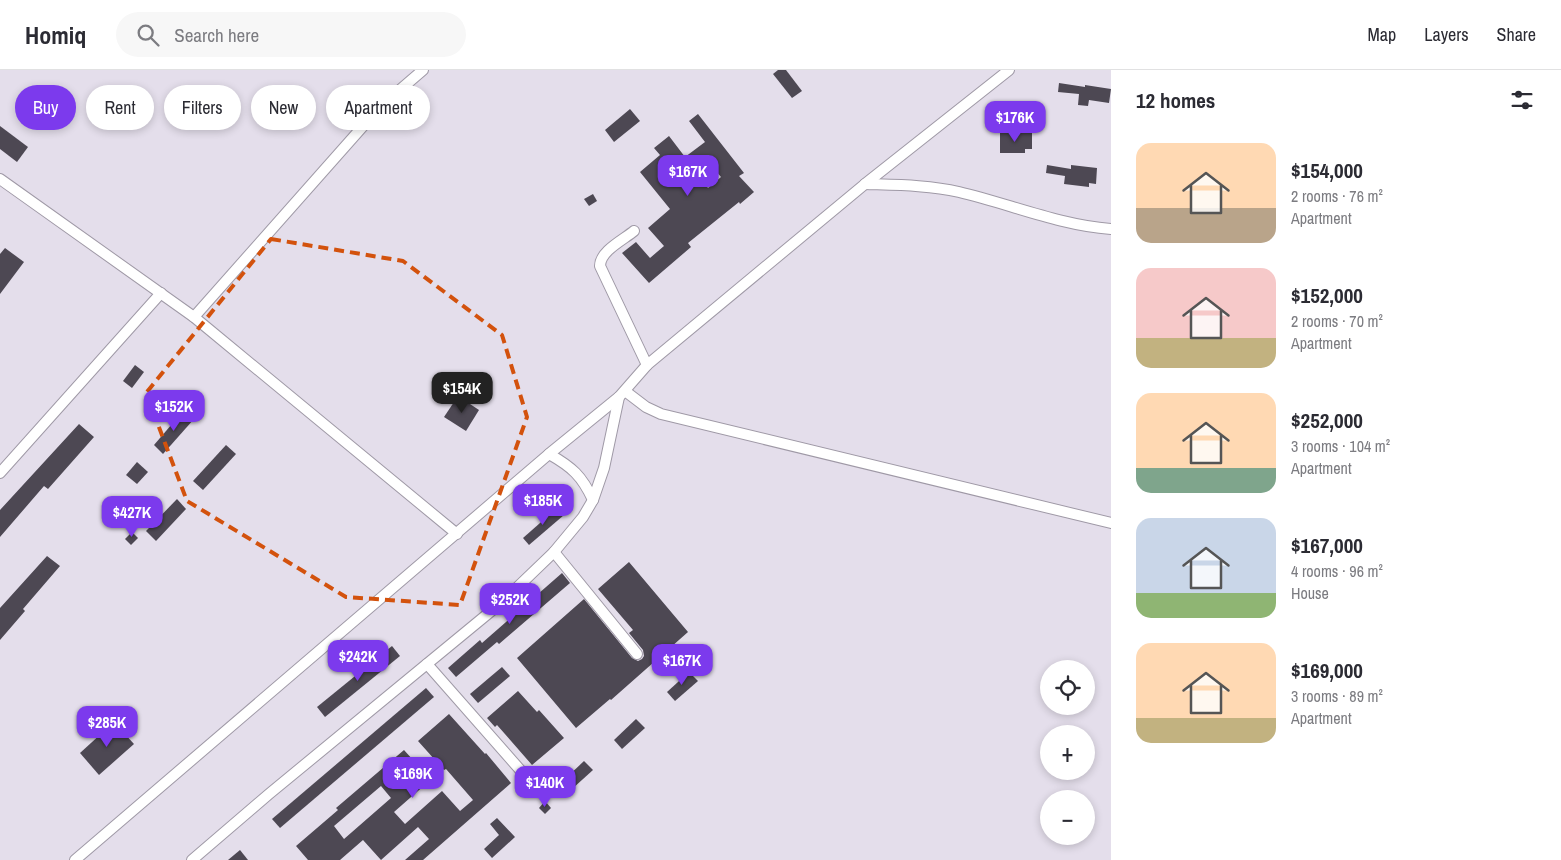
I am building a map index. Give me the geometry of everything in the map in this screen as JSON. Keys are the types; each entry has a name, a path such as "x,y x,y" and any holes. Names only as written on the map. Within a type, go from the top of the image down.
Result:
{"street":[{"path":"194,318 380,107 423,70"},
{"path":"75,860 458,534 549,454 622,394 647,365 865,184 1009,70"},
{"path":"0,179 194,318 458,534"},
{"path":"865,184 920,186 957,191 1050,218 1111,229"},
{"path":"634,232 604,254 600,261 600,266 647,365"},
{"path":"0,473 161,293"},
{"path":"192,860 501,602 554,552 583,517 593,500 604,468 622,394"},
{"path":"622,394 661,414 1111,523"},
{"path":"549,454 574,470 593,500"},
{"path":"554,552 637,654"},
{"path":"427,664 522,772"}],"highlighted area":[{"path":"271,239 403,261 502,335 527,417 460,605 346,597 187,501 146,393"}],"building":[{"path":"778,70 786,70 802,91 792,98 773,74"},
{"path":"1059,83 1111,89 1109,103 1089,100 1088,106 1078,105 1079,94 1058,92"},
{"path":"630,109 640,121 614,142 605,130"},
{"path":"698,114 744,173 739,176 754,192 688,243 691,247 649,283 622,253 636,242 650,258 664,246 648,228 670,209 640,172 660,155 654,148 669,136 685,157 705,142 689,121","holes":["710,164 721,177 708,188 697,174"]},
{"path":"0,126 28,147 17,162 0,149"},
{"path":"1000,133 1032,133 1032,149 1025,149 1025,153 1000,153"},
{"path":"1047,165 1071,169 1071,165 1097,168 1096,184 1089,183 1089,187 1064,184 1065,176 1046,173"},
{"path":"593,194 597,201 589,206 584,199"},
{"path":"5,248 24,262 0,294 0,254"},
{"path":"135,365 144,372 132,388 123,381"},
{"path":"458,396 479,410 466,431 444,417"},
{"path":"184,410 194,419 163,454 154,445"},
{"path":"79,424 94,437 48,489 44,486 0,537 0,510"},
{"path":"226,445 236,454 203,490 193,481"},
{"path":"137,462 148,472 137,484 126,475"},
{"path":"177,499 186,509 156,541 146,531"},
{"path":"557,508 564,515 529,545 523,538"},
{"path":"132,532 138,538 131,545 125,539"},
{"path":"47,556 60,566 23,609 25,611 0,640 0,608"},
{"path":"629,562 688,632 611,700 576,728 517,658 584,599 632,658 638,661 642,659 644,656 643,650 629,633 633,630 598,589"},
{"path":"562,573 570,583 499,644 497,642 456,677 448,668 480,640 482,643"},
{"path":"392,646 400,656 325,717 317,707"},
{"path":"502,667 510,676 478,703 470,694"},
{"path":"689,672 698,681 675,701 667,692"},
{"path":"426,688 434,697 280,828 272,819"},
{"path":"518,691 537,712 539,710 564,738 532,765 497,725 495,727 487,718"},
{"path":"449,714 511,783 423,860 405,860 429,839 418,827 381,860 363,840 340,860 308,860 296,846 338,810 336,808 404,750 423,771 435,760 418,741","holes":["443,769 446,769 473,800 460,811 442,791 405,824 394,812","381,786 391,798 344,839 334,826"]},
{"path":"636,719 645,728 622,749 614,740"},
{"path":"114,722 134,744 99,775 80,753"},
{"path":"584,761 593,770 572,789 564,780"},
{"path":"545,801 551,808 545,814 539,808"},
{"path":"497,818 515,837 492,858 484,849 499,835 490,824"},
{"path":"240,850 248,860 228,860"}]}
